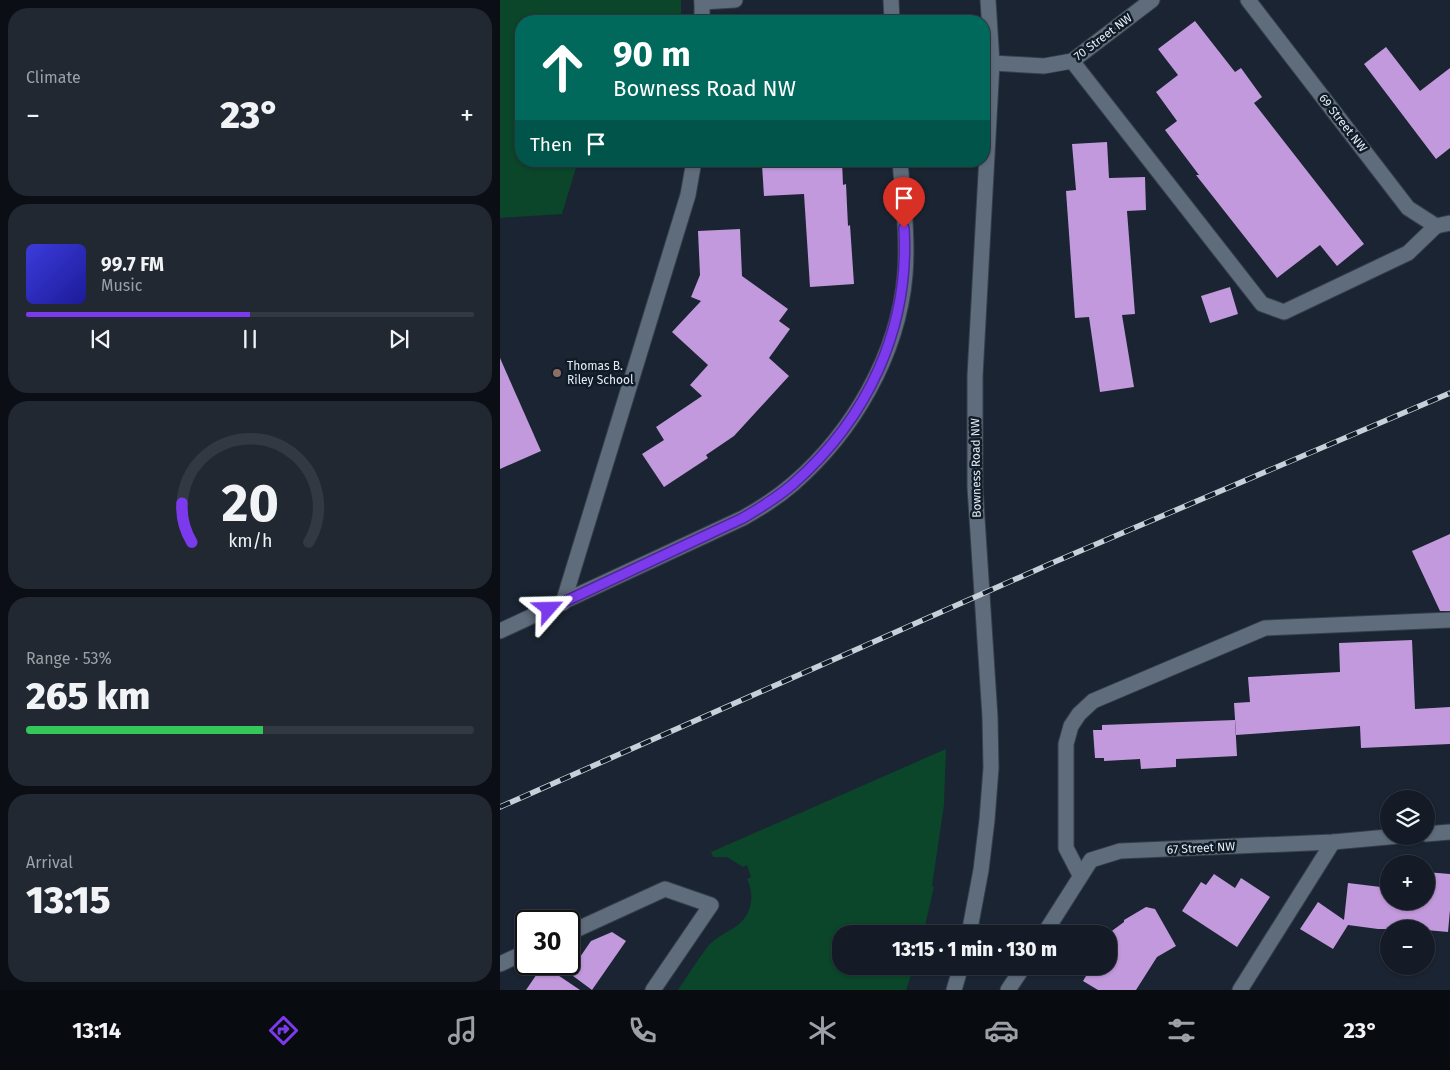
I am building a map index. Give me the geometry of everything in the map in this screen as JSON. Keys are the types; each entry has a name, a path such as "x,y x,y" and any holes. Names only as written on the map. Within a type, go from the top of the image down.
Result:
{"street":[{"path":"702,15 702,1 734,0"},
{"path":"891,0 892,15"},
{"name":"Bowness Road NW","path":"988,0 989,15"},
{"name":"70 Street NW","path":"992,63 1044,66 1072,61 1152,0"},
{"name":"69 Street NW","path":"1248,0 1408,208 1443,224"},
{"name":"Bowness Road NW","path":"990,32 992,63 990,100"},
{"path":"1072,61 1262,304 1284,312 1408,253 1443,224"},
{"path":"564,603 688,195 693,167"},
{"path":"500,631 564,603 743,518 768,503 792,485 834,443 851,418 884,357 893,335 901,305 905,275 905,245 900,167"},
{"name":"Bowness Road NW","path":"971,925 988,820 991,768 990,717 975,487 975,376 986,167"},
{"path":"1080,875 1066,848 1066,744 1071,726 1079,714 1093,701 1265,628 1450,620"},
{"path":"1435,833 1450,832"},
{"name":"67 Street NW","path":"1049,925 1091,860 1120,852 1332,842 1380,838"},
{"path":"1240,990 1332,842"},
{"path":"580,928 665,889 711,905 652,990"},
{"path":"500,964 515,957"},
{"path":"954,990 958,975"},
{"path":"1008,990 1018,975"}],"green space":[{"path":"500,0 681,0 681,15 515,15 515,167 576,167 562,214 500,218"},
{"path":"946,749 944,805 932,886 934,887 925,925 832,925 832,975 911,975 906,990 678,990 709,945 743,921 751,904 751,891 747,879 751,877 747,865 743,867 727,857 713,857 711,852"}],"building":[{"path":"1195,21 1235,72 1241,68 1262,97 1254,103 1364,244 1337,266 1320,245 1277,278 1196,175 1199,175 1165,130 1177,121 1156,92 1178,75 1158,49"},
{"path":"1386,47 1420,91 1450,68 1450,148 1436,159 1364,64"},
{"path":"1107,142 1109,178 1145,177 1146,210 1127,211 1135,314 1122,315 1134,387 1100,392 1089,317 1075,318 1066,191 1076,190 1072,144"},
{"path":"762,167 842,167 843,185 846,184 854,284 810,287 804,194 764,196"},
{"path":"740,229 742,276 788,309 779,321 790,329 769,358 789,376 734,436 706,455 708,458 664,487 642,454 664,440 656,427 702,396 690,385 708,365 672,332 701,301 691,297 700,275 698,231"},
{"path":"1230,287 1238,314 1210,323 1201,296"},
{"path":"500,358 541,451 500,469"},
{"path":"1450,534 1450,611 1440,611 1412,551"},
{"path":"1412,640 1415,709 1450,707 1450,744 1361,748 1360,726 1236,735 1234,703 1250,702 1248,677 1340,672 1339,643"},
{"path":"1235,720 1237,756 1176,759 1176,767 1141,769 1140,759 1104,761 1104,758 1095,758 1093,730 1102,730 1102,725"},
{"path":"1435,873 1450,874 1448,932 1435,931 1435,920 1380,920 1380,929 1348,925 1333,949 1300,929 1318,902 1344,920 1348,883 1380,887 1380,910 1435,910"},
{"path":"1214,874 1235,888 1241,878 1270,897 1237,947 1182,911 1201,882 1206,885"},
{"path":"1146,907 1155,909 1176,946 1157,957 1136,990 1098,990 1083,981 1087,975 1117,975 1117,927 1124,920"},
{"path":"612,932 626,941 592,990 572,975 580,975 580,957 591,941"},
{"path":"536,975 558,975 580,990 526,990"}],"railway":[{"path":"500,807 1052,563 1450,393"}],"place":[{"name":"Thomas B. Riley School","path":"557,373"}],"route":[{"path":"549,609 743,518 768,503 814,465 834,443 851,418 882,364 893,335 901,305 905,275 904,228"}]}
